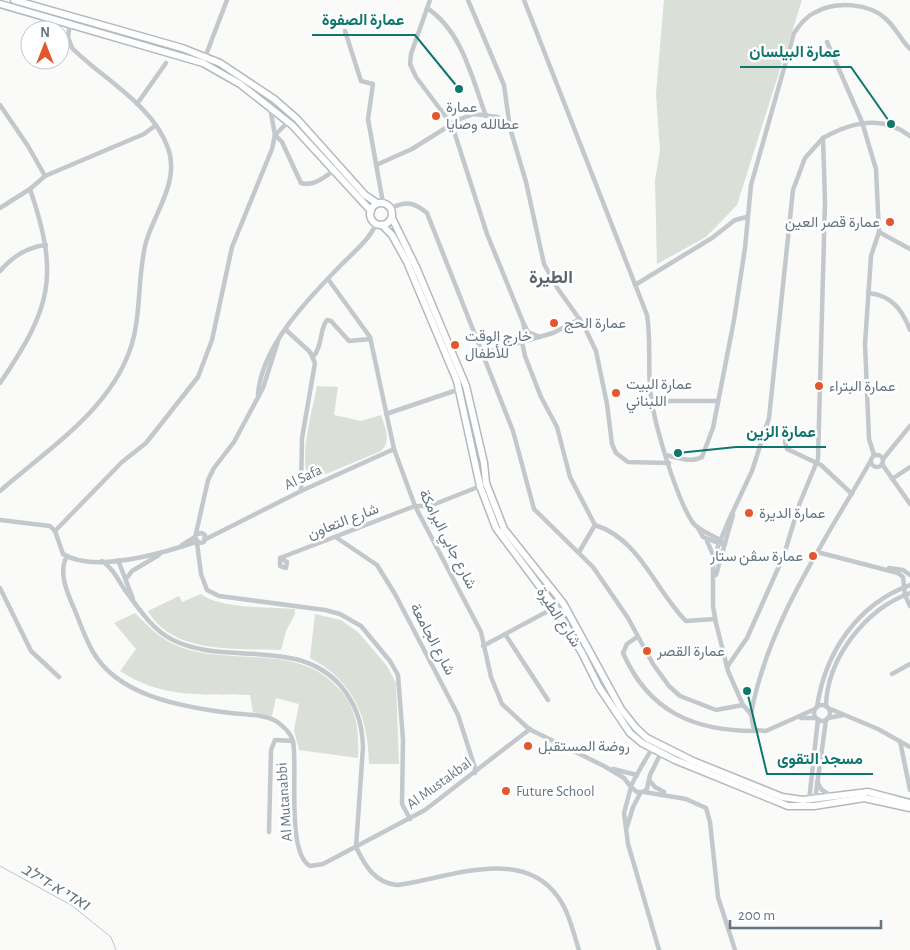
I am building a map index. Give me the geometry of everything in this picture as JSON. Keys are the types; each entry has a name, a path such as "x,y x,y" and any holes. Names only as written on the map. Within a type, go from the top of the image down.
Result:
{"main road":[{"path":"14,0 206,56 274,99 297,119 365,196 391,208 392,218 379,224 371,218 370,211 288,122 240,84 203,63 70,24"},
{"path":"0,4 56,20"},
{"path":"370,211 380,203"},
{"name":"شارع الطيرة","path":"392,218 416,267 463,388 483,485 496,528 555,607 614,712 630,733 661,753 776,803 788,806 812,806 864,798 910,808"},
{"name":"شارع الطيرة","path":"379,224 392,235 407,262 463,388"},
{"name":"شارع الطيرة","path":"483,485 504,529 563,603 621,709 636,728 647,738 782,797 812,799 868,792 910,803"}],"street":[{"path":"203,63 227,0"},
{"path":"430,0 411,54 410,64 416,77 452,125 487,234 523,322 528,332 540,337"},
{"path":"468,0 504,86 510,128 526,182 544,264 580,319 596,351 607,404 609,434 616,453 628,462 669,463"},
{"path":"524,0 647,315 652,401 666,455 678,488 697,527 712,549 714,558 715,618 727,667 743,704 751,714"},
{"path":"666,455 695,461 702,457 713,428 734,320 745,248 750,192 761,144 794,33 803,21 814,12 824,8 861,7 887,19 910,49"},
{"path":"427,8 440,18 452,32 486,116"},
{"path":"70,24 72,16"},
{"path":"345,31 362,81 373,84 368,119 380,203"},
{"path":"0,491 90,413 112,386 130,351 137,319 141,269 146,243 170,179 171,158 156,125 137,104 72,48 70,42"},
{"path":"755,731 751,714 755,694 772,645 816,552 874,455 869,439 865,344 871,256 879,232 876,169 862,122 827,42"},
{"path":"137,104 166,63"},
{"path":"0,105 28,146 45,176"},
{"path":"268,105 275,135 282,142 301,183 309,184 325,178 339,165"},
{"path":"376,165 412,149 460,119 474,114 498,117 510,128"},
{"path":"55,532 122,462 146,443 198,377 212,340 232,247 275,135 288,122"},
{"path":"714,584 734,514 752,471 769,418 793,190 805,158 823,138 843,126 862,122 889,125 910,136"},
{"path":"0,208 30,189 45,176 144,134 156,125"},
{"path":"727,667 747,638 784,555 799,505 819,455 825,201 823,138"},
{"path":"0,383 26,342 41,308 49,269 46,245 30,189"},
{"path":"391,208 409,202 417,204 427,213 513,431 534,510 579,552 602,579 628,618 637,637 665,682 680,696 716,710 743,704"},
{"path":"635,284 712,238 735,220 747,218"},
{"path":"379,224 357,250 328,279 286,328 278,341 263,388 257,396 234,442 214,468 208,480 200,513 200,560 204,584 212,593 340,614 361,626 390,661 398,675 400,687 403,740 402,796 404,810 410,819"},
{"path":"879,232 910,249"},
{"path":"0,271 25,250 46,245"},
{"path":"328,279 370,339"},
{"path":"868,293 892,301 905,318 910,330"},
{"path":"483,353 540,337 564,328 580,319"},
{"path":"313,357 320,346 324,325 327,320 331,321 348,340 370,339"},
{"path":"523,322 525,332 522,342 525,356 540,397 558,428 570,476 595,525 610,530 626,542 654,578 673,608 686,621 715,618"},
{"path":"286,328 313,357 315,369 302,438 301,491"},
{"name":"شارع جابي البرامكة","path":"370,339 394,449 415,506 481,632 491,678 502,704 530,729 604,766"},
{"path":"386,414 463,388"},
{"path":"652,401 718,401"},
{"path":"870,462 876,467 883,462 910,426"},
{"path":"786,432 785,442 787,449 816,462 852,494"},
{"name":"Al Safa","path":"165,552 223,528 394,449"},
{"path":"874,455 880,456 892,479 910,504"},
{"path":"892,479 910,467"},
{"name":"شارع التعاون","path":"280,558 337,538 415,506 430,506 483,485"},
{"path":"714,558 725,528 734,514"},
{"path":"0,520 46,525 55,532 61,550 67,556 76,559 102,561 138,559 165,552"},
{"path":"579,552 595,525"},
{"path":"697,527 719,542"},
{"path":"709,534 720,533 725,528"},
{"path":"703,537 725,544"},
{"name":"شارع الجامعة","path":"337,538 377,566 395,594 458,715 475,773"},
{"path":"126,579 132,572 165,552"},
{"path":"816,552 909,573"},
{"path":"67,556 62,571 84,632 93,652 119,678 139,690 179,704 200,709 271,719 284,727 293,741"},
{"path":"118,560 132,598"},
{"path":"102,561 113,569 150,623 160,632 178,642 198,649 298,659 318,666 335,680 357,710 362,730 356,847 369,870 382,881 389,884 416,883 488,869 518,871 540,878 558,897 565,908 578,950"},
{"path":"878,567 901,575 908,586 910,606"},
{"path":"812,806 816,708 823,677 842,639 870,609 883,599 908,586"},
{"path":"0,588 31,651 59,677"},
{"path":"812,799 817,782 827,719 830,714 827,707 826,688 841,653 869,620 908,594"},
{"path":"483,646 563,603"},
{"path":"505,634 548,700"},
{"path":"637,637 627,644 623,654 632,671 661,706 683,718 709,727 730,731 766,731 799,718 816,708 827,707 910,747"},
{"path":"892,674 910,664"},
{"path":"799,718 827,719 847,716"},
{"name":"Al Mustakbal","path":"356,847 410,819 475,773 530,729"},
{"path":"269,832 271,750 275,740 293,741"},
{"name":"Al Mutanabbi","path":"293,741 294,815 297,837 304,862 310,866 318,866 356,847"},
{"path":"900,741 910,790"},
{"path":"626,831 630,815 661,753 660,745 652,748 632,781 624,813 626,831 628,844 659,950"},
{"path":"604,766 627,774 637,775"},
{"path":"604,766 624,778 635,791 670,795 698,802 706,808 718,897 735,950"},
{"path":"649,780 655,787 670,795"},
{"path":"817,782 822,790 831,796"}],"shaded area":[{"path":"664,0 802,0 737,205 706,237 657,264 655,180 660,151 656,94"},
{"path":"317,386 338,387 334,415 361,421 381,415 387,439 381,451 314,479 309,478 305,459 307,433"},
{"path":"201,594 209,599 232,605 295,609 295,614 286,631 281,650 226,648 189,642 173,635 159,625 148,611 179,596 182,602"},
{"path":"135,613 161,637 180,647 221,655 284,660 304,665 322,674 338,688 350,704 356,721 358,758 299,750 294,730 299,704 276,698 272,716 253,712 250,695 167,691 136,680 120,671 136,649 114,623"},
{"path":"315,614 341,620 359,633 387,666 396,683 399,764 369,764 366,731 356,702 338,678 310,658"}],"waterway":[{"name":"ואדי א-דילב","path":"0,866 71,905 111,937 116,950"}],"place":[{"name":"عمارة الصفوة","path":"459,89"},
{"name":"عمارة عطالله وصايا","path":"436,116"},
{"name":"عمارة البيلسان","path":"891,124"},
{"name":"عمارة قصر العين","path":"890,222"},
{"name":"عمارة الحج","path":"554,323"},
{"name":"خارج الوقت للأطفال","path":"455,345"},
{"name":"عمارة البتراء","path":"819,386"},
{"name":"عمارة البيت اللبناني","path":"616,393"},
{"name":"عمارة الزين","path":"678,453"},
{"name":"عمارة الديرة","path":"749,513"},
{"name":"عمارة سڤن ستار","path":"813,556"},
{"name":"عمارة القصر","path":"647,651"},
{"name":"مسجد التقوى","path":"747,691"},
{"name":"روضة المستقبل","path":"528,746"},
{"name":"Future School","path":"506,791"}],"district":[{"name":"الطيرة","path":"551,277"}]}
